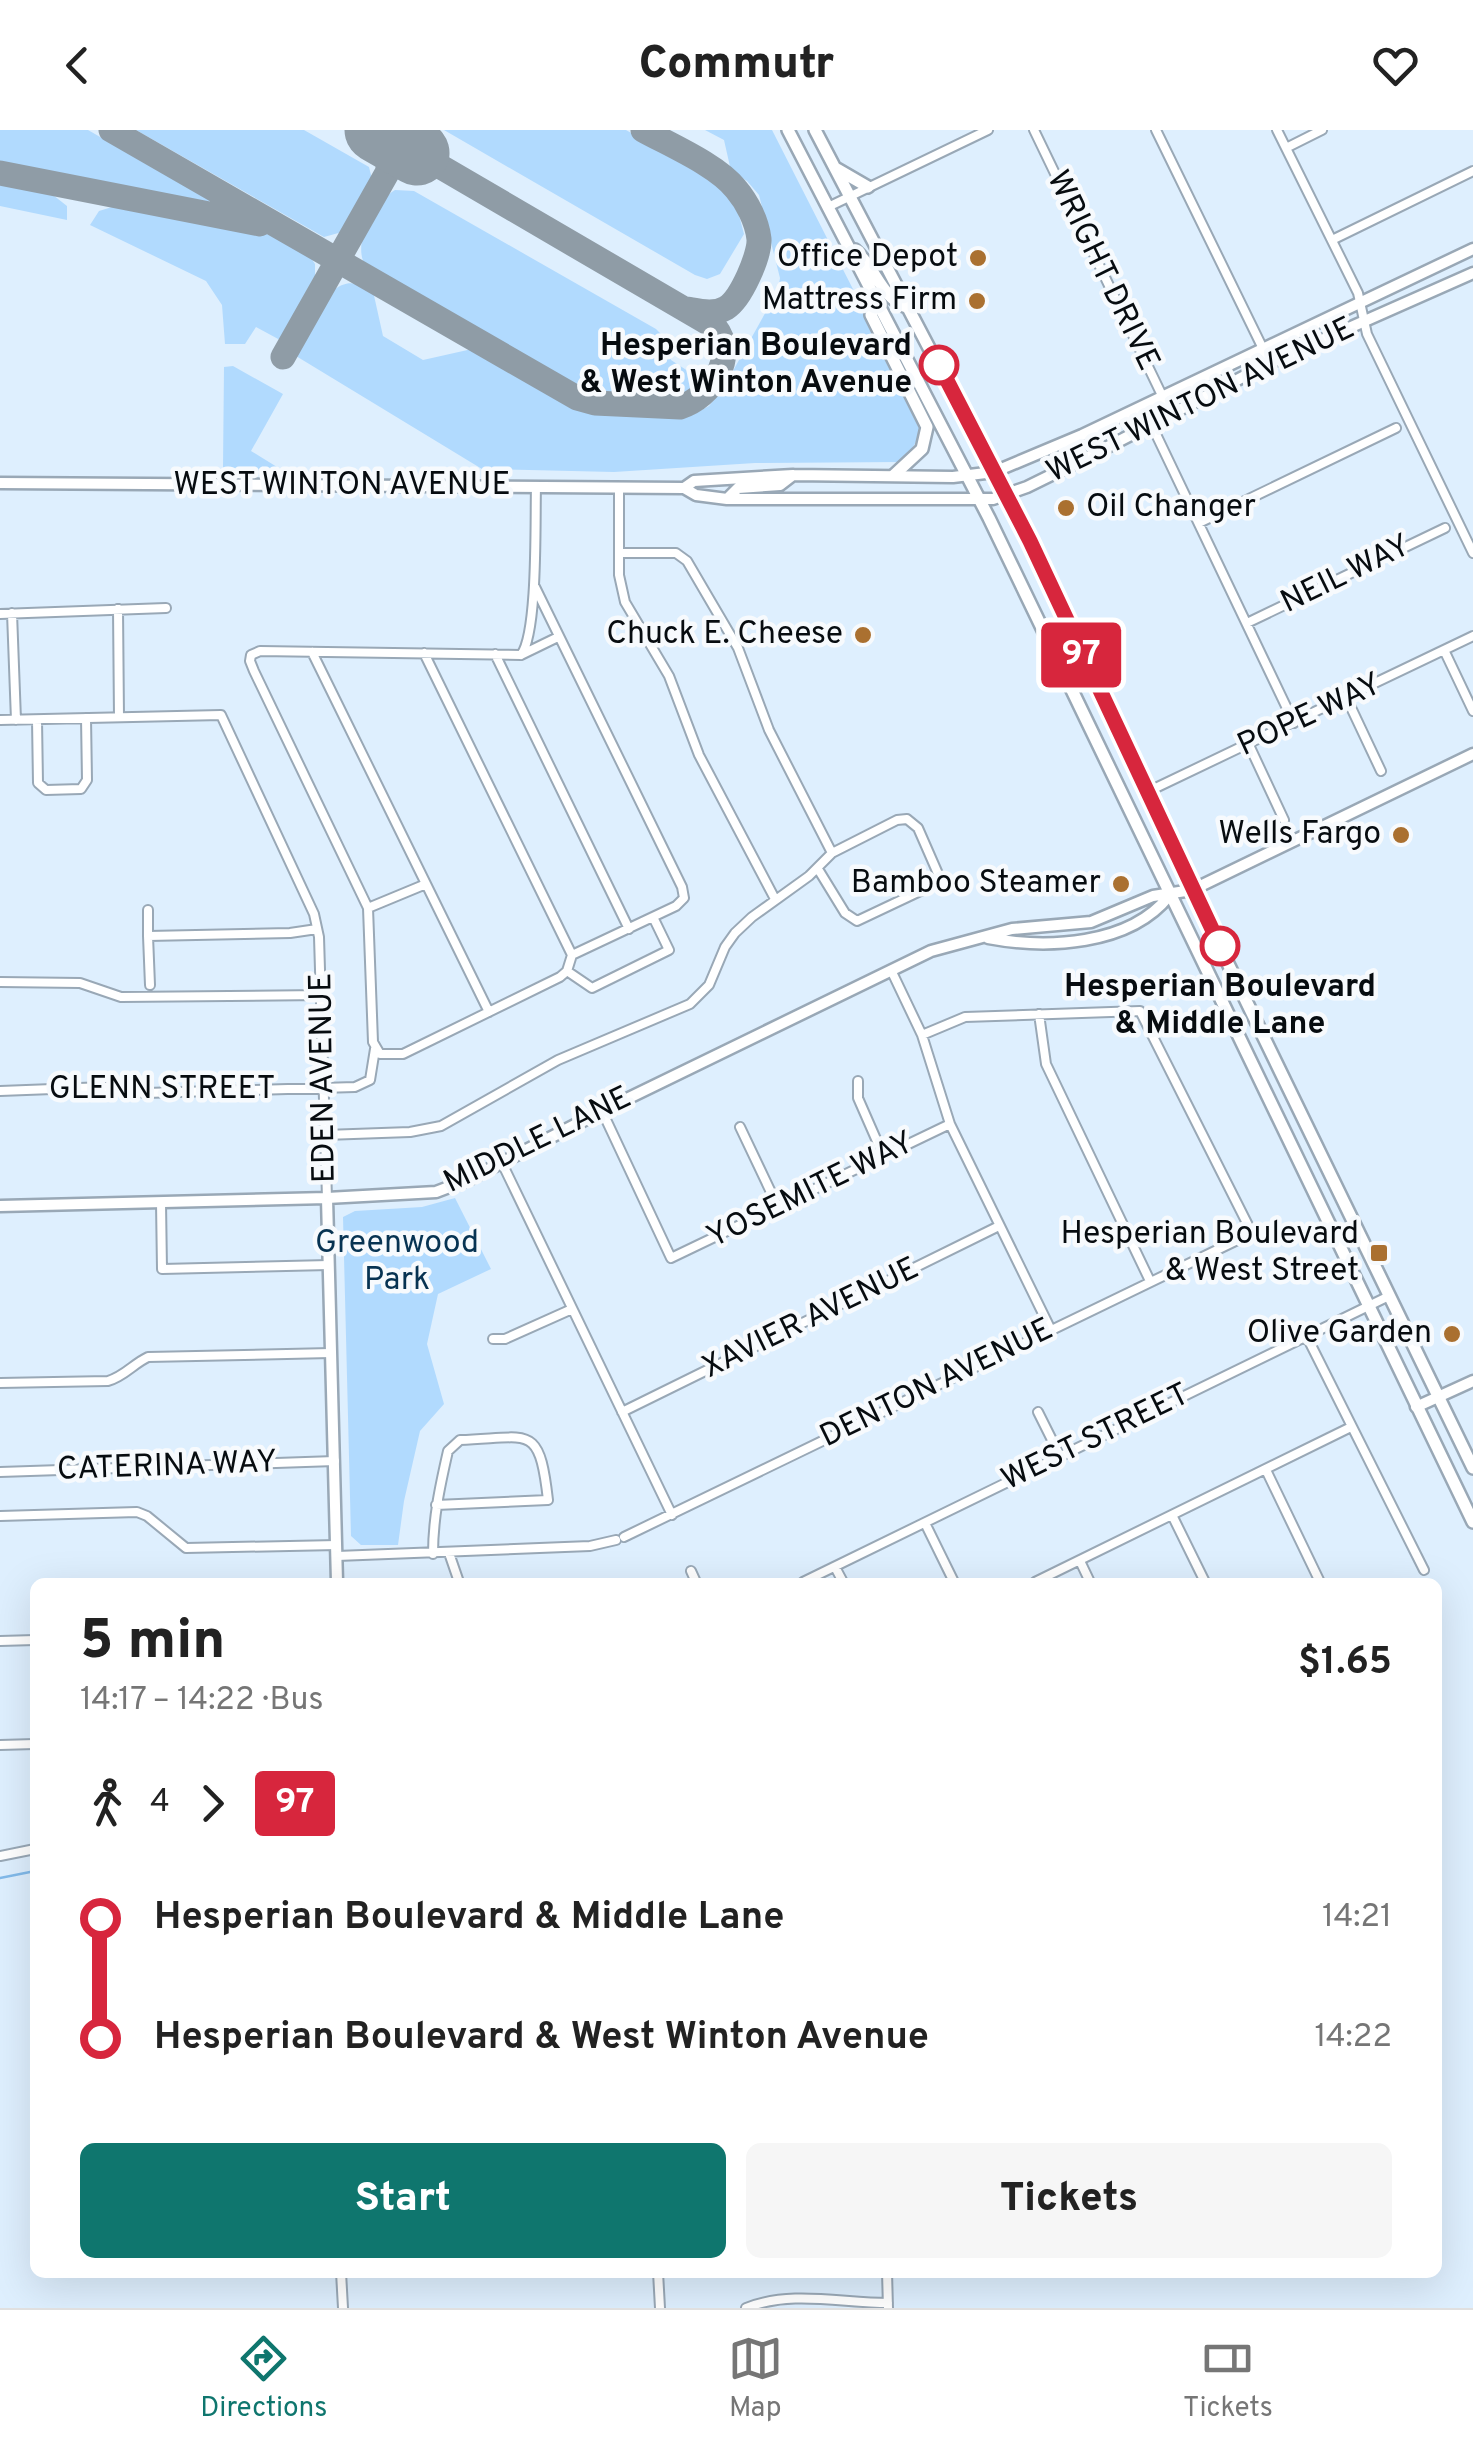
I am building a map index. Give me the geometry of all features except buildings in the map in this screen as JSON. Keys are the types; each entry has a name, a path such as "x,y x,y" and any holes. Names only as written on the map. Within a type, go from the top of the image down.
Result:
{"main road":[{"path":"788,130 980,500 1473,1522"},
{"path":"819,134 1006,495 1192,890 1473,1468"},
{"path":"833,166 868,187"},
{"path":"848,244 866,260 894,303 909,308"},
{"name":"WEST WINTON AVENUE","path":"684,488 694,481 793,475 968,476 994,472 1144,407 1473,250"},
{"name":"WEST WINTON AVENUE","path":"0,483 684,488 696,496 728,499 980,500 1006,495 1153,426 1170,412 1270,363 1473,273"},
{"path":"877,302 872,315 927,427 922,450 894,475"},
{"path":"728,499 738,488 780,485 793,475"},
{"path":"1168,896 1192,890 1473,754"},
{"name":"MIDDLE LANE","path":"0,1206 436,1192 502,1164 602,1111 954,942 1012,928 1091,922 1154,896 1168,896"},
{"name":"MIDDLE LANE","path":"982,938 1016,943 1092,938 1157,911 1168,896"},
{"name":"EDEN AVENUE","path":"326,1198 337,1578"},
{"path":"1416,1408 1473,1381"}],"street":[{"path":"828,207 988,130"},
{"name":"WRIGHT DRIVE","path":"1034,130 1170,412"},
{"path":"1156,130 1270,363"},
{"path":"1276,130 1332,240 1360,304 1367,334 1473,553"},
{"path":"1286,148 1322,130"},
{"path":"1332,240 1473,171"},
{"name":"WRIGHT DRIVE","path":"1144,407 1294,723"},
{"path":"1199,524 1396,428"},
{"path":"521,655 529,639 534,586 536,487"},
{"path":"620,488 619,584 624,602 673,684 699,756 775,900"},
{"name":"NEIL WAY","path":"1246,623 1445,528"},
{"path":"620,553 676,553 688,560 738,648 769,730 832,853"},
{"path":"534,586 682,888 681,902 572,955"},
{"path":"0,614 166,608"},
{"path":"0,720 119,718 118,609"},
{"path":"12,613 16,720"},
{"name":"POPE WAY","path":"1146,793 1473,636"},
{"path":"424,653 572,955 568,971 403,1054 386,1056 375,1049 368,908 250,661 254,652 260,651 312,652 424,653 496,654 521,655 558,637"},
{"path":"1444,650 1473,711"},
{"path":"312,652 489,1012"},
{"path":"496,654 629,928"},
{"path":"1346,699 1381,770"},
{"name":"EDEN AVENUE","path":"119,718 221,715 314,914 322,995 326,1198"},
{"path":"37,720 38,784 46,790 80,789 88,780 86,718"},
{"path":"1249,745 1284,820"},
{"path":"325,1135 410,1132 441,1126 558,1060 690,1004 709,985 735,933 832,853 907,818 918,828 939,876 931,886 857,920 845,914 818,868"},
{"path":"368,908 426,884"},
{"path":"148,910 150,985"},
{"path":"568,971 592,988 669,950 652,917"},
{"path":"148,936 290,934 318,928"},
{"path":"891,970 922,1035 950,1124 1050,1328"},
{"path":"0,982 80,983 121,997 322,995"},
{"name":"DENTON AVENUE","path":"0,1516 137,1512 186,1548 450,1554 590,1546 620,1539 672,1515 1252,1233 1140,1011 1039,1014"},
{"path":"922,1035 965,1018 1039,1014 1046,1064 1150,1281"},
{"name":"GLENN STREET","path":"0,1090 105,1088 146,1093 323,1089 365,1084 370,1080 375,1049"},
{"path":"858,1081 858,1098 882,1155"},
{"name":"YOSEMITE WAY","path":"602,1111 671,1258 950,1124"},
{"path":"740,1127 778,1207"},
{"path":"502,1164 672,1515"},
{"path":"161,1203 162,1269 329,1265"},
{"name":"XAVIER AVENUE","path":"622,1412 1000,1226"},
{"name":"WEST STREET","path":"811,1578 1389,1296"},
{"path":"494,1339 506,1339 572,1308"},
{"path":"1306,1335 1424,1570"},
{"path":"0,1383 108,1381 121,1378 148,1357 331,1353"},
{"path":"1038,1412 1060,1456"},
{"path":"1044,1578 1352,1426"},
{"path":"433,1554 436,1505 448,1451 460,1440 525,1438 535,1443 548,1500 436,1505"},
{"name":"CATERINA WAY","path":"0,1472 335,1461"},
{"path":"1266,1470 1318,1578"},
{"path":"1172,1515 1203,1578"},
{"path":"925,1523 952,1578"},
{"path":"450,1554 458,1578"},
{"path":"1080,1561 1088,1578"},
{"path":"835,1567 840,1578"},
{"path":"691,1571 694,1578"},
{"path":"0,1641 30,1640"},
{"path":"0,1745 30,1744"},
{"path":"0,1856 30,1850"},
{"path":"341,2278 343,2308"},
{"path":"658,2278 660,2308"},
{"path":"746,2308 764,2300 833,2298 888,2306 888,2278"}],"green space":[{"path":"0,130 88,130 215,203 0,163"},
{"path":"136,130 304,130 369,167 372,179 342,232 324,237"},
{"path":"444,130 626,130 719,183 736,204 744,234 720,274 707,279 695,275"},
{"path":"705,130 772,130 915,411 918,435 913,453 901,462 755,463 614,472 482,469 296,356 332,292 352,283 373,291 383,336 423,360 472,349 585,412 690,416 709,406 724,387 778,290 780,278 759,195 731,171 724,140"},
{"path":"0,185 53,195 67,206 67,220 0,206"},
{"path":"395,190 414,191 656,329 671,360 697,377 694,389 676,399 587,394 366,267 361,247 367,225"},
{"path":"112,207 278,236 309,255 315,264 315,276 280,340 256,327 245,344 225,344 222,305 206,281 90,225 99,211"},
{"path":"233,366 283,394 251,451 277,467 277,471 227,471 223,467 224,367"},
{"name":"Greenwood Park","path":"455,1198 491,1269 438,1294 427,1344 444,1404 420,1431 398,1545 361,1545 351,1536 343,1217 355,1211 422,1207"}],"waterway":[{"path":"0,1878 30,1872"}],"taxiway":[{"path":"111,130 577,398 595,403 680,407 711,385 724,350 715,327 417,153"},
{"path":"283,357 387,173 391,155 376,130"},
{"path":"643,130 728,180 748,206 758,232 753,265 732,303 717,311 687,309"},
{"path":"0,173 260,224"}],"runway":[{"path":"377,130 417,153"}],"bus line":[{"name":"97","path":"939,365 1030,541 1220,946"}],"place":[{"name":"Office Depot","path":"978,258"},
{"name":"Mattress Firm","path":"977,301"},
{"name":"Hesperian Boulevard & West Winton Avenue","path":"939,365"},
{"name":"Oil Changer","path":"1066,508"},
{"name":"Chuck E. Cheese","path":"863,635"},
{"name":"Wells Fargo","path":"1401,835"},
{"name":"Bamboo Steamer","path":"1121,884"},
{"name":"Hesperian Boulevard & Middle Lane","path":"1220,946"},
{"name":"Hesperian Boulevard & West Street","path":"1379,1253"},
{"name":"Olive Garden","path":"1452,1334"}]}
